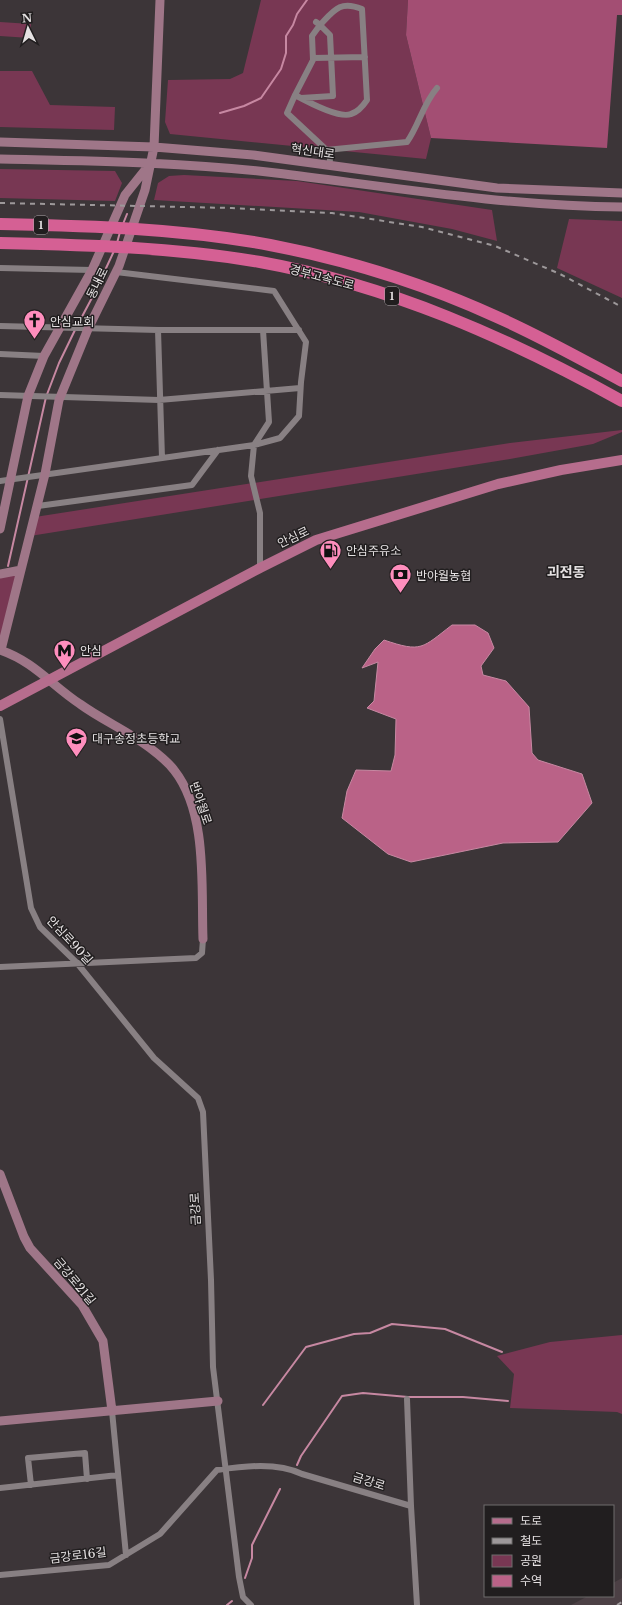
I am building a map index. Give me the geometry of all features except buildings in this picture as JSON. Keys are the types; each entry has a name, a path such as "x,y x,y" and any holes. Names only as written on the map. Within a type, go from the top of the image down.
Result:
{"highway":[{"name":"경부고속도로","path":"0,224 148,229 210,236 269,244 363,267 398,278 497,316 622,381"},
{"name":"경부고속도로","path":"0,243 144,247 261,262 311,273 384,294 478,328 554,364 622,401"}],"main road":[{"name":"동내로","path":"0,650 46,474 60,397 88,329 116,272 145,190 154,147 160,0"},
{"name":"혁신대로","path":"0,142 154,147 253,155 498,188 622,193"},
{"path":"0,159 151,162 275,173 502,202 622,207"},
{"path":"0,529 28,396 44,356 92,270 125,195 151,162"},
{"name":"안심로","path":"0,706 260,568 316,540 498,484 561,470 622,460"},
{"path":"0,574 21,570"},
{"name":"반야월로","path":"0,650 20,658 50,679 79,704 150,747 174,770 187,792 199,831 203,939"},
{"name":"금강로21길","path":"0,1174 24,1238 30,1248 82,1305 103,1341 112,1410"},
{"path":"0,1421 218,1401"}],"street":[{"path":"298,97 338,114 350,115 363,106 367,100 362,9 353,3 344,3 338,6 318,24 312,36 313,58 298,97 287,113 330,154 329,165"},
{"path":"298,97 333,96 330,34 318,24"},
{"path":"313,58 365,57"},
{"path":"326,150 407,142 414,132 427,99 437,88"},
{"path":"0,268 92,270"},
{"path":"0,481 254,445 280,438 299,416 300,388 306,342 274,291 116,272"},
{"path":"0,326 158,330 299,330"},
{"path":"158,330 162,458"},
{"path":"260,568 260,513 252,476 254,445 269,422 263,330"},
{"path":"0,354 44,356"},
{"path":"0,395 159,400 300,388"},
{"path":"38,506 192,485 218,450"},
{"name":"안심로90길","path":"0,719 31,908 40,927 78,963 154,1058 198,1098 203,1112"},
{"path":"0,967 196,958 202,953 203,939"},
{"name":"금강로","path":"203,1112 211,1280 213,1367 218,1401 224,1469 239,1577 243,1597 251,1605"},
{"path":"407,1399 417,1605"},
{"path":"112,1410 126,1554 160,1534 217,1470 224,1469"},
{"path":"31,1485 28,1458 84,1453 87,1479"},
{"name":"금강로","path":"224,1469 275,1466 291,1469 302,1474 411,1506"},
{"path":"0,1488 118,1475"},
{"name":"금강로16길","path":"0,1574 109,1565 126,1554"}],"shaded area":[{"path":"408,0 622,0 622,15 617,15 607,148 431,138 406,35"},
{"path":"622,1578 622,1605 571,1605 586,1597 614,1597 614,1582"}],"green space":[{"path":"261,0 408,0 406,35 431,138 426,159 170,134 165,122 168,80 230,79 243,73"},
{"path":"0,22 31,24 30,38 0,36"},
{"path":"0,71 32,71 50,105 115,107 114,130 0,127"},
{"path":"0,169 115,171 122,183 115,201 0,198"},
{"path":"184,175 297,181 492,210 497,241 452,229 359,212 154,200 158,183 169,176"},
{"path":"569,219 622,221 622,298 557,268"},
{"path":"622,430 622,432 593,444 510,459 30,536 35,517 510,443"},
{"path":"21,570 0,650 0,574"},
{"path":"622,1335 622,1414 617,1412 510,1408 514,1374 497,1356 550,1342"}],"water":[{"path":"452,625 475,625 488,633 494,648 481,666 483,675 506,681 529,707 532,753 538,760 582,774 592,803 558,842 503,843 411,862 388,854 342,818 347,791 356,770 391,771 395,755 396,719 367,708 374,701 378,662 362,668 375,649 384,640 406,646 421,646 434,639"}],"waterway":[{"path":"220,113 244,106 261,98 281,69 286,53 286,36 293,25 297,14 307,0"},
{"path":"123,224 127,214"},
{"path":"117,243 120,232"},
{"path":"77,326 114,251"},
{"path":"8,566 46,397 59,363 75,330"},
{"path":"263,1405 306,1347 354,1334 370,1333 392,1324 445,1329 502,1352"},
{"path":"297,1465 301,1456 342,1396 363,1393 408,1397 463,1397 508,1401"},
{"path":"245,1578 252,1558 252,1545 280,1489"},
{"path":"227,1605 232,1601"}],"railway":[{"path":"0,203 232,208 332,213 422,227 495,246 560,274 622,307"},
{"path":"617,1605 622,1602"}],"place":[{"name":"안심교회","path":"35,340"},
{"name":"안심주유소","path":"331,570"},
{"name":"반야월농협","path":"401,594"},
{"name":"안심","path":"64,670"},
{"name":"대구송정초등학교","path":"76,758"}],"district":[{"name":"괴전동","path":"566,572"}]}
